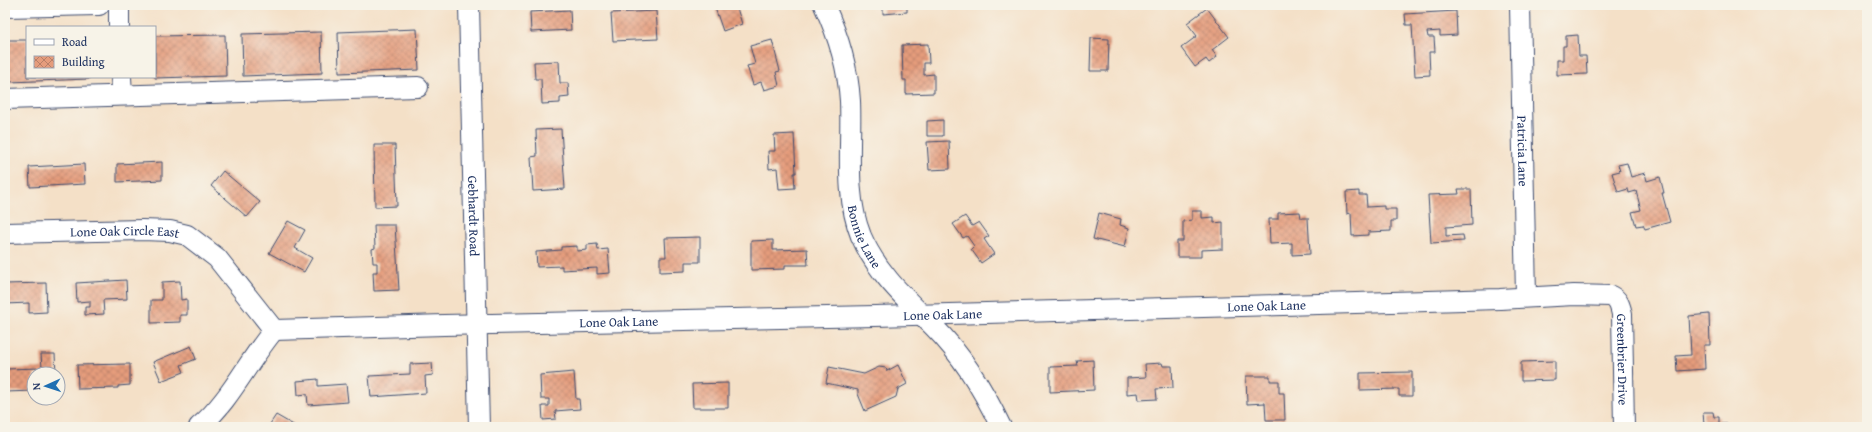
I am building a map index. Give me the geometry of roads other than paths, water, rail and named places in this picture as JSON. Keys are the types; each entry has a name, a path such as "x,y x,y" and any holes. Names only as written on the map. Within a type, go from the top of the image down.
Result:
{"street":[{"path":"5,7 98,5"},
{"path":"119,5 119,26"},
{"name":"Gebhardt Road","path":"469,5 479,427"},
{"name":"Bonnie Lane","path":"824,5 835,29 847,76 850,100 852,187 855,215 861,235 870,254 896,290 935,328 967,366 981,388 1001,427"},
{"name":"Patricia Lane","path":"1520,5 1526,296"},
{"path":"5,99 121,86 418,87"},
{"name":"Lone Oak Circle East","path":"5,233 142,230 170,231 186,235 217,258 274,330"},
{"name":"Lone Oak Lane","path":"274,330 477,324 921,315 1500,299 1526,296 1611,296"},
{"name":"Greenbrier Drive","path":"1611,296 1620,304 1622,314 1624,427"},
{"path":"199,427 209,419 224,400 252,358 274,330"}]}
